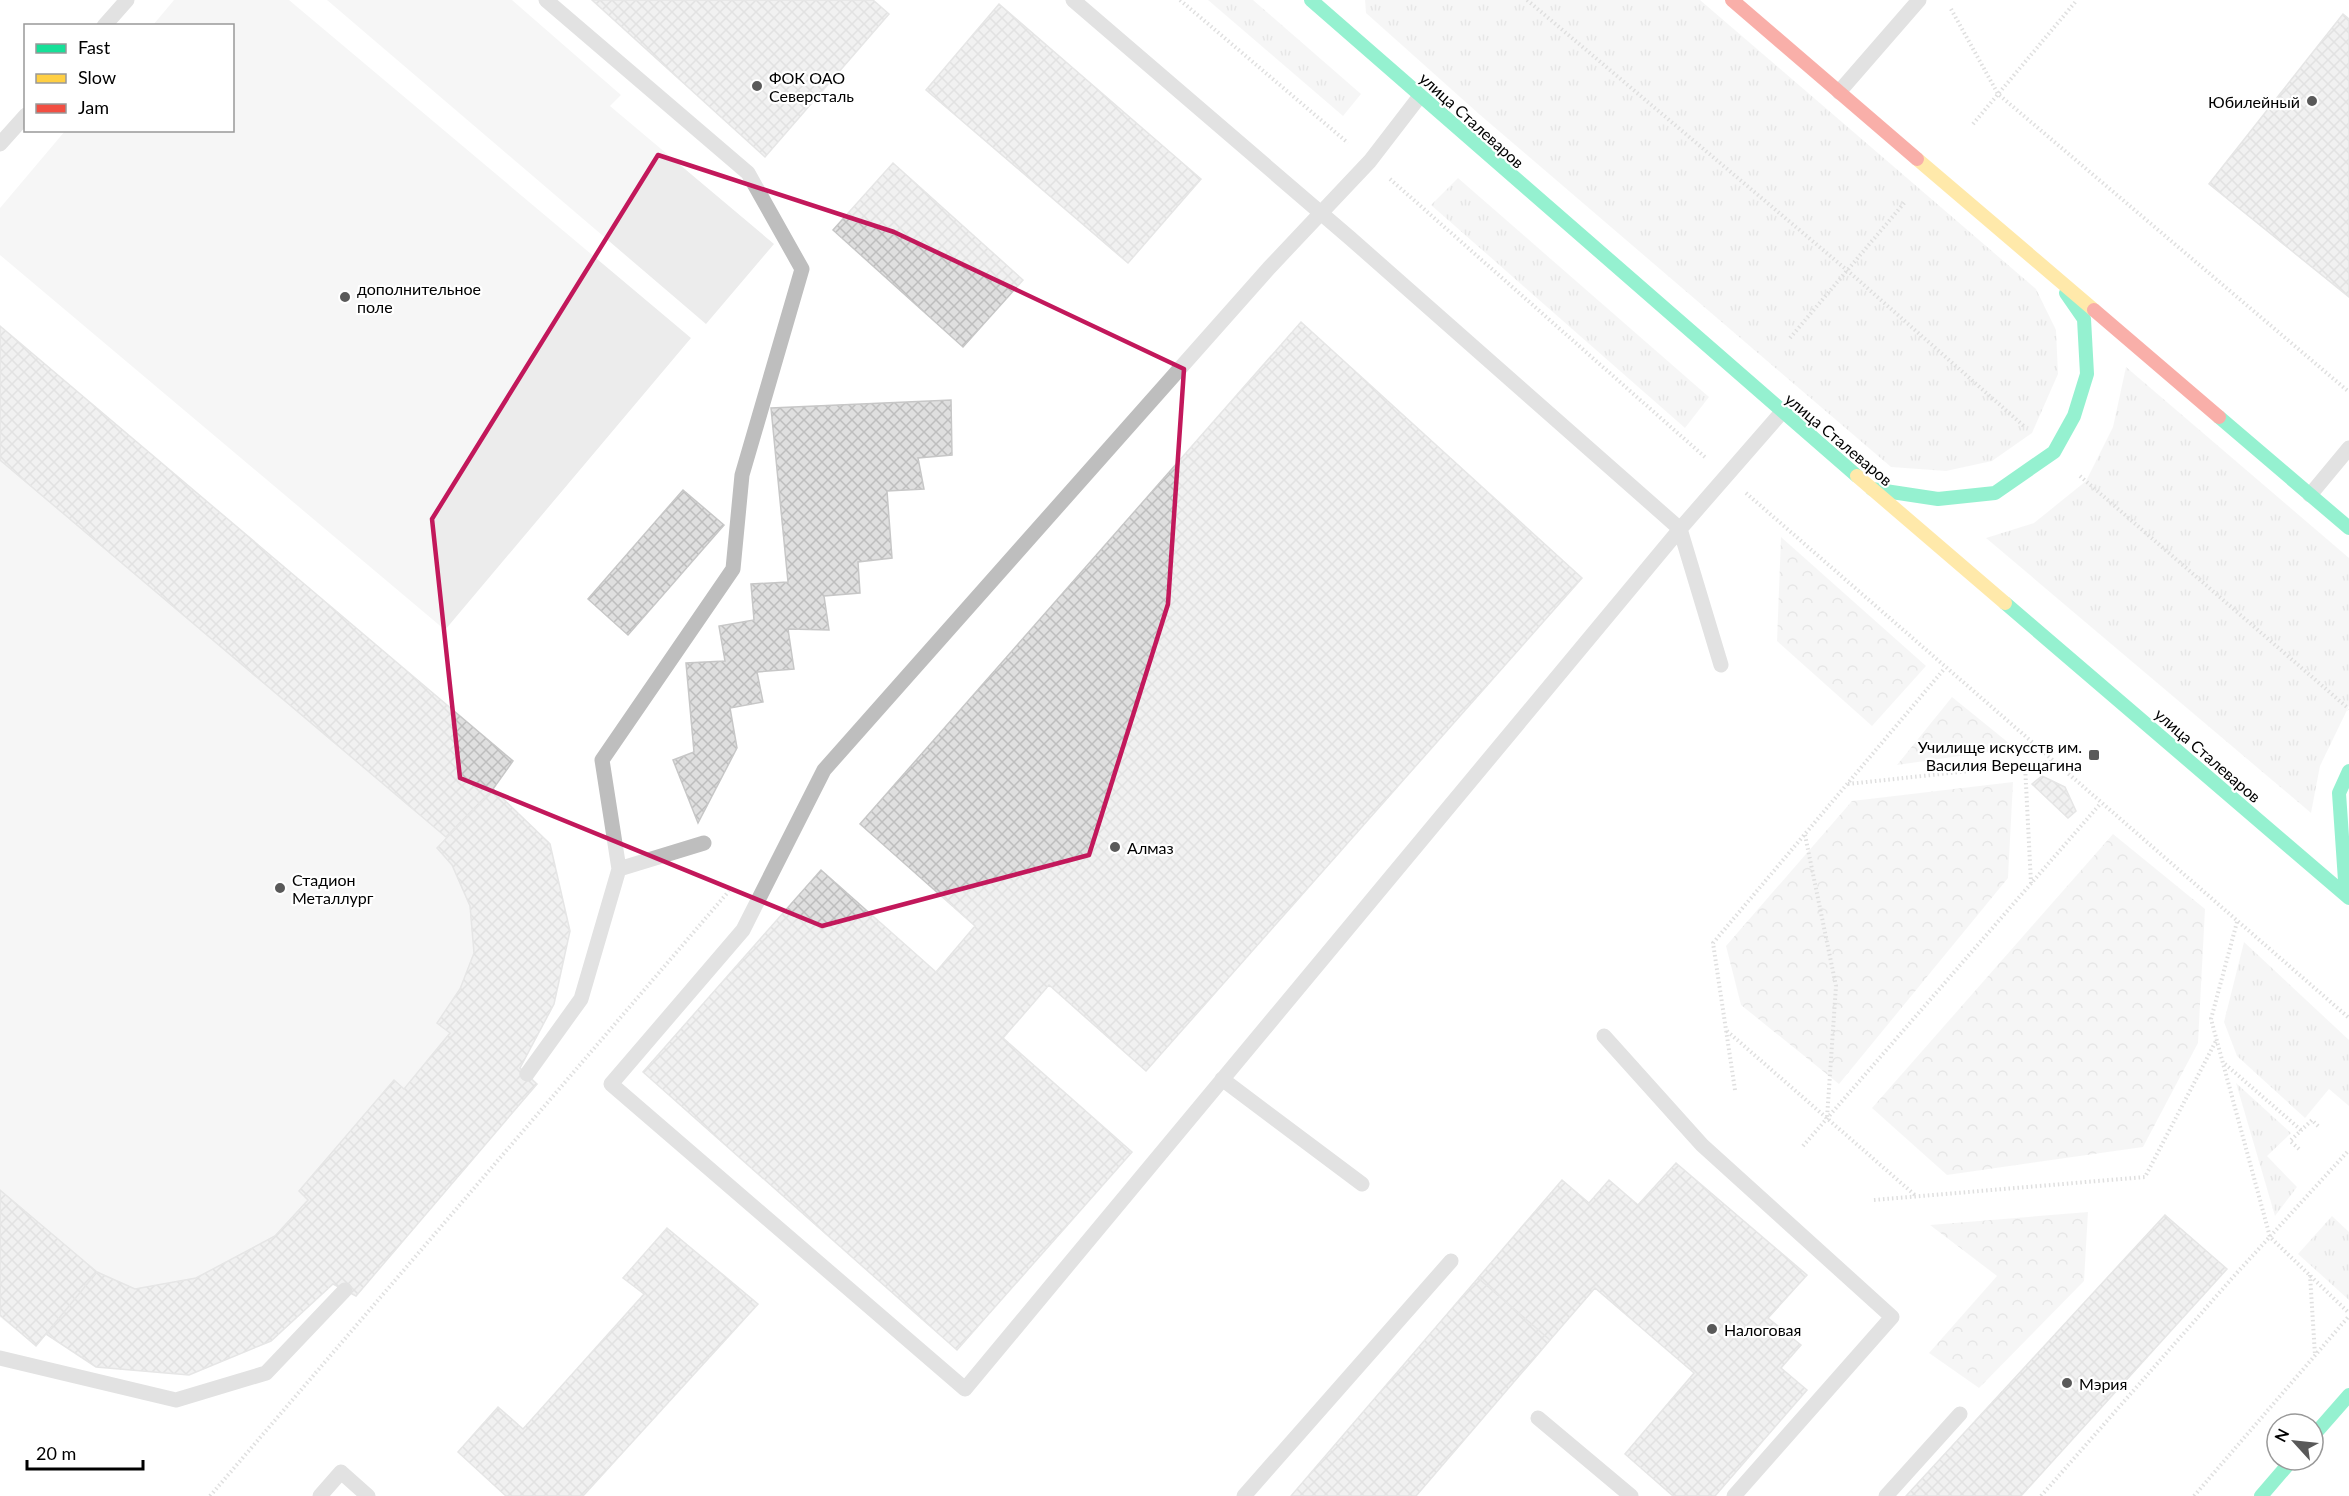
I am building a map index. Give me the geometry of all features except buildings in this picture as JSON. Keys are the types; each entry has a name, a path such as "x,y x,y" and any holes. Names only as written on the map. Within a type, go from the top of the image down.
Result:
{"main road":[{"name":"улица Сталеваров","path":"1311,0 1782,412 2348,897"},
{"path":"1335,0 1347,31"},
{"path":"1740,2 1839,92 2349,528"},
{"path":"1872,489 1938,500 1995,493 2054,452 2074,416 2087,374 2084,319 2052,273"},
{"path":"2348,897 2339,793 2349,771"},
{"path":"2325,1422 2349,1395"},
{"path":"2261,1496 2282,1472"}],"lane":[{"path":"106,24 127,0"},
{"path":"527,1074 581,999 619,869 602,760 733,569 742,475 802,269 748,173 546,0"},
{"path":"1073,0 1320,212 1680,529 1721,665"},
{"path":"1839,92 1919,0"},
{"path":"1420,96 1370,161 1320,212 824,770 743,930 611,1084 965,1389 1680,529 1782,412"},
{"path":"0,144 24,117"},
{"path":"2310,495 2349,448"},
{"path":"619,869 705,843"},
{"path":"1604,1036 1702,1145 1892,1317 1734,1496"},
{"path":"1222,1079 1362,1184"},
{"path":"1244,1496 1450,1261"},
{"path":"0,1358 176,1400 266,1373 345,1290"},
{"path":"1886,1496 1960,1414"},
{"path":"1538,1418 1631,1496"},
{"path":"320,1496 341,1472 368,1496"}],"path":[{"path":"1180,0 1370,161 1694,447"},
{"path":"1527,0 1848,271 2349,709"},
{"path":"1972,124 2077,0"},
{"path":"1951,9 1998,94 2349,392"},
{"path":"1790,338 1905,202"},
{"path":"1762,507 2349,1018"},
{"path":"1735,1090 1713,944 1945,668"},
{"path":"1847,784 2053,762"},
{"path":"2025,765 2031,883"},
{"path":"1803,1146 2101,803"},
{"path":"1805,835 1836,986 1827,1119"},
{"path":"210,1496 741,877 764,889"},
{"path":"2194,1496 2349,1315 2270,1237 2211,1019 2237,921"},
{"path":"1726,1031 1916,1197"},
{"path":"1874,1200 2145,1177 2217,1038"},
{"path":"2223,1062 2301,1130"},
{"path":"2299,1149 2290,1142 2312,1119 2319,1127"},
{"path":"2041,1496 2349,1150"},
{"path":"2310,1275 2315,1355"}],"highlighted area":[{"path":"658,155 894,232 1184,369 1168,604 1089,855 822,926 460,778 432,519"}],"green space":[{"name":"дополнительное поле","path":"174,0 289,0 691,338 445,630 0,255 0,208 64,132 234,132 234,24 154,24"},
{"path":"327,0 512,0 621,95 610,106 774,244 706,324"},
{"path":"1208,0 1253,0 1361,94 1343,116"},
{"path":"1365,0 1700,0 2036,289 2056,330 2058,374 2032,433 1992,461 1946,471 1891,467 1479,114 1366,13"},
{"path":"1458,178 1709,397 1685,428 1431,205"},
{"name":"Стадион Металлург","path":"0,326 513,761 493,789 550,844 570,931 554,1004 520,1068 537,1084 356,1296 333,1284 271,1341 189,1375 96,1367 47,1334 36,1346 0,1317"},
{"path":"2126,367 2349,558 2349,706 2320,766 2311,813 1986,538 2034,523 2086,481 2113,427"},
{"path":"1781,537 1926,666 1872,726 1777,641"},
{"path":"1952,697 2015,748 1897,765"},
{"path":"2013,782 2008,878 1839,1084 1741,1005 1726,946 1852,801"},
{"path":"2113,834 2205,909 2198,1043 2143,1147 1947,1175 1872,1108"},
{"path":"2244,942 2349,1040 2349,1106 2329,1089 2305,1118 2237,1056 2224,1022"},
{"path":"2236,1083 2291,1133 2267,1156 2297,1187 2275,1216"},
{"path":"2088,1212 2084,1281 1979,1388 1929,1353 1997,1276 1930,1225"},
{"path":"2332,1216 2349,1232 2349,1300 2298,1254"}],"traffic: fast":[{"path":"1311,0 1857,476"},
{"path":"1872,489 1938,499 1995,493 2054,452 2074,416 2087,374 2084,319 2066,293"},
{"path":"2219,417 2349,528"},
{"path":"2005,603 2349,898"},
{"path":"2346,895 2339,793 2349,771"},
{"path":"2325,1422 2349,1395"},
{"path":"2261,1496 2282,1472"}],"traffic: slow":[{"path":"1917,159 2094,310"},
{"path":"1857,476 2005,603"}],"traffic: jam":[{"path":"1732,0 1917,159"},
{"path":"2094,310 2219,417"}],"place":[{"name":"ФОК ОАО Северсталь","path":"757,86"},
{"name":"Юбилейный","path":"2312,101"},
{"name":"дополнительное поле","path":"345,297"},
{"name":"Училище искусств им. Василия Верещагина","path":"2094,755"},
{"name":"Алмаз","path":"1115,847"},
{"name":"Стадион Металлург","path":"280,888"},
{"name":"Налоговая","path":"1712,1329"},
{"name":"Мэрия","path":"2067,1383"}]}
